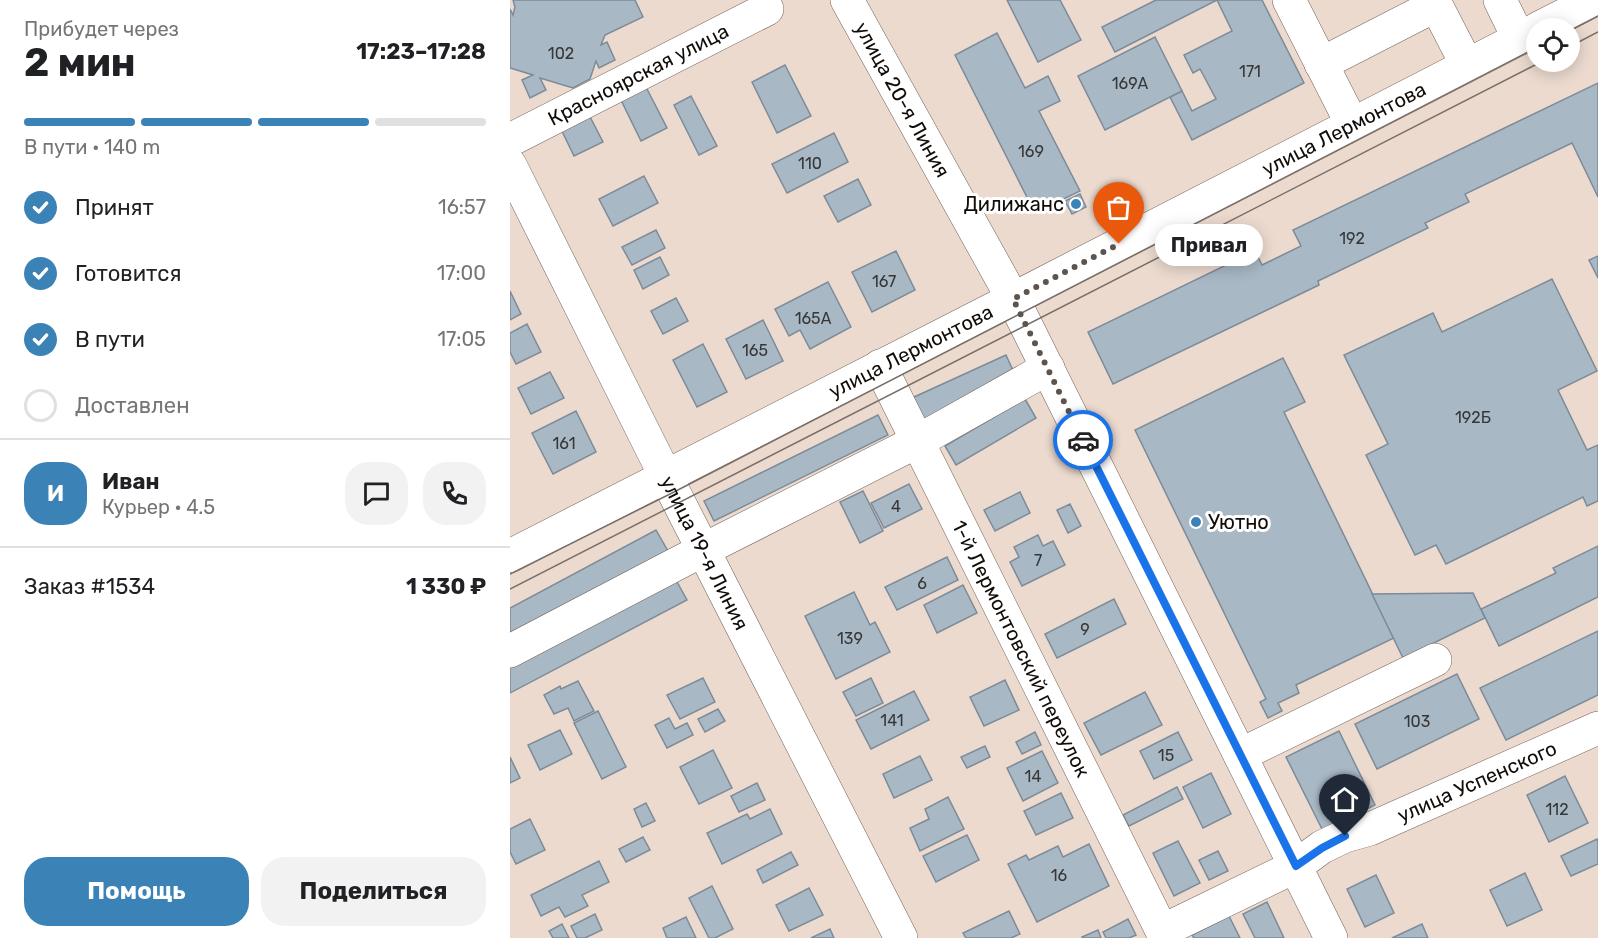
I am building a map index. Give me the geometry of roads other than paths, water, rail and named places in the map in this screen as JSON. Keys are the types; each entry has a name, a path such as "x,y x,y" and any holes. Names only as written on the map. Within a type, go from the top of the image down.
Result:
{"street":[{"name":"улица 20-я Линия","path":"848,0 1013,299 1331,938"},
{"path":"1289,0 1352,124"},
{"path":"1500,0 1526,27"},
{"name":"улица Лермонтова","path":"1559,18 1594,0"},
{"path":"1321,64 1436,5 1467,65"},
{"name":"Красноярская улица","path":"510,140 767,9"},
{"name":"улица Лермонтова","path":"510,556 1526,35"},
{"name":"улица 19-я Линия","path":"510,165 900,938"},
{"name":"1-й Лермонтовский переулок","path":"880,366 1162,931"},
{"path":"510,651 918,441 1048,368"},
{"path":"1240,755 1434,660"},
{"name":"улица Успенского","path":"1162,931 1296,866 1345,836 1370,829 1597,730"}],"tram line":[{"path":"1580,25 1598,16"},
{"path":"1580,41 1598,32"},
{"path":"510,574 674,492 1526,53"},
{"path":"510,589 1526,70"}],"place":[{"name":"Дилижанс","path":"1076,204"},
{"name":"Привал","path":"1119,244"},
{"name":"Уютно","path":"1196,522"}]}
